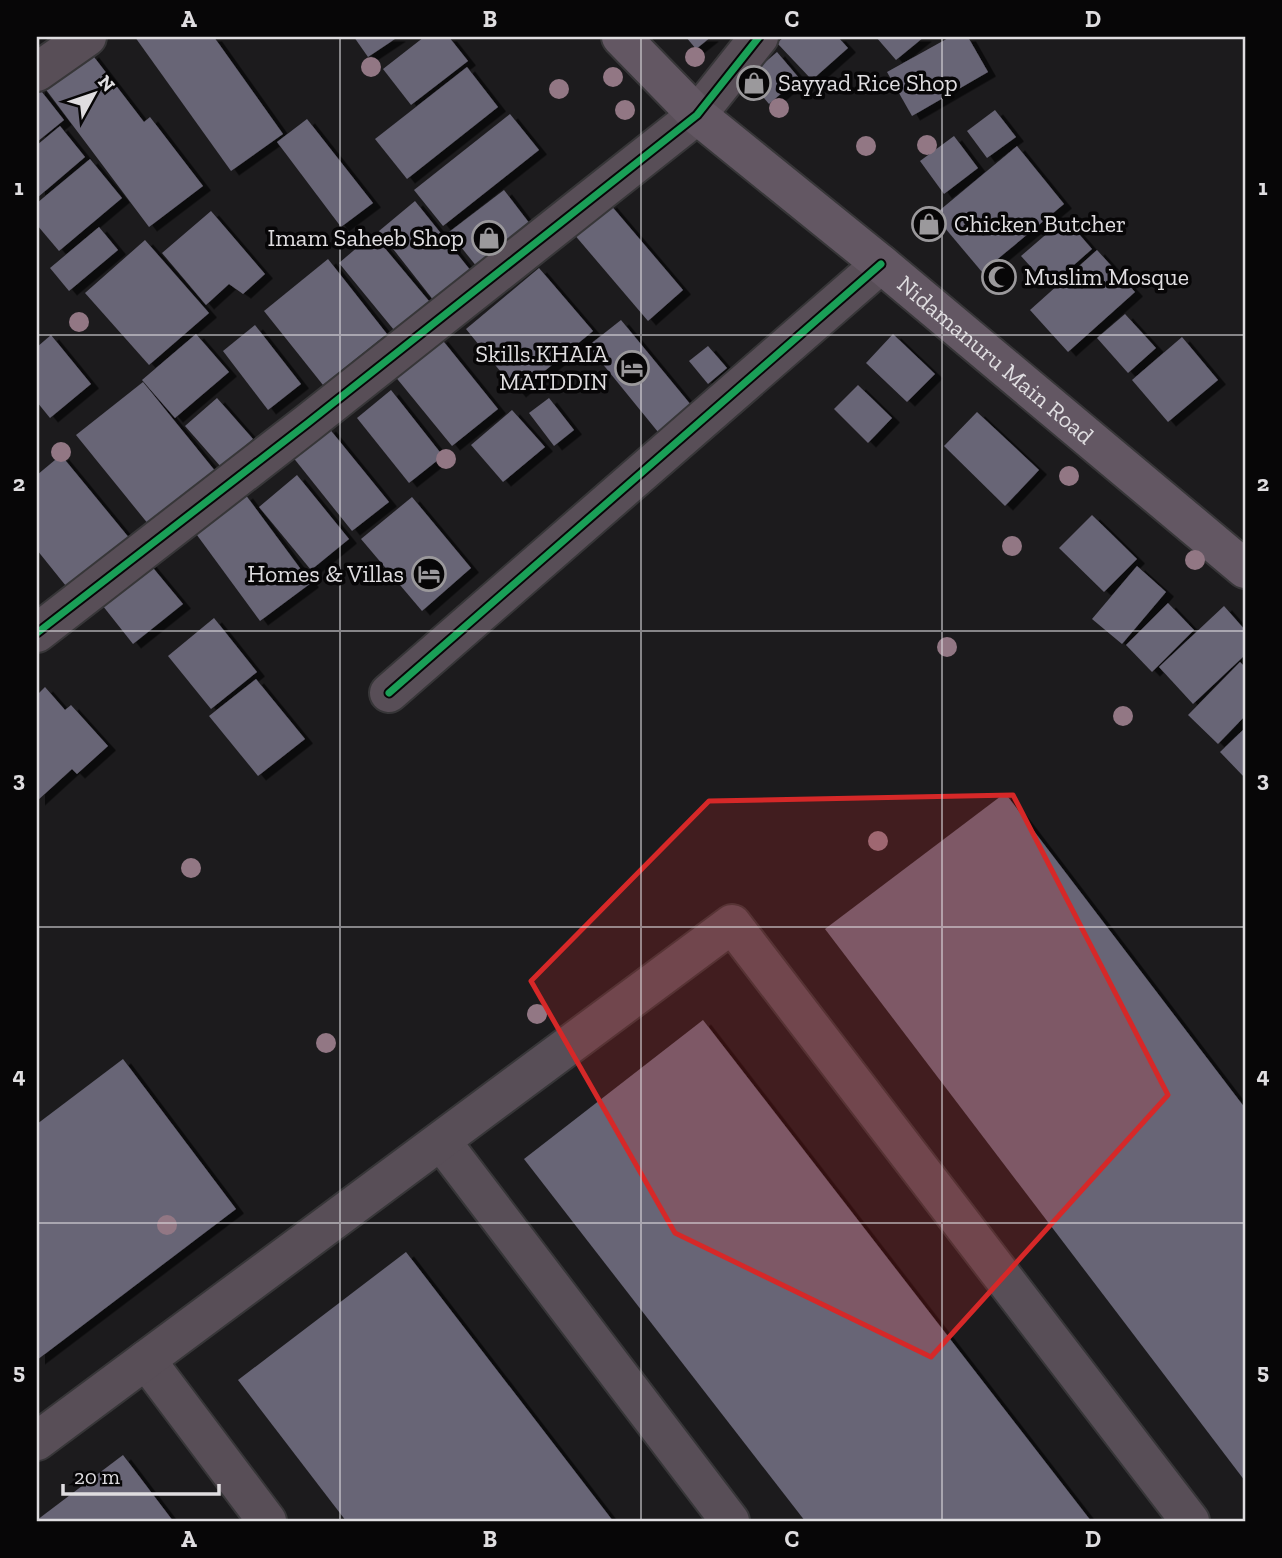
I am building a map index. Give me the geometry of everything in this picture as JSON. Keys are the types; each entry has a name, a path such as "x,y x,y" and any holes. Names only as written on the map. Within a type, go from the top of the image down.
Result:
{"main road":[{"name":"Nidamanuru Main Road","path":"621,37 697,115 881,264 1245,569"}],"street":[{"path":"37,72 87,37"},
{"path":"37,633 308,423 697,115 759,37"},
{"path":"389,693 881,264"},
{"path":"37,1441 732,924 1189,1521"},
{"path":"440,1141 730,1521"},
{"path":"146,1360 267,1521"}],"highlighted area":[{"path":"1013,795 1168,1095 931,1357 675,1233 531,981 709,801"}],"building":[{"path":"135,37 214,37 283,134 231,171"},
{"path":"354,37 398,37 368,57"},
{"path":"424,37 449,37 468,61 411,105 383,69"},
{"path":"686,37 711,37 696,49"},
{"path":"784,37 838,37 848,48 812,80 777,43"},
{"path":"876,37 924,37 896,60"},
{"path":"950,37 968,37 988,72 912,116 887,72"},
{"path":"777,52 799,78 769,104 747,78"},
{"path":"91,53 144,122 150,117 203,186 149,227 44,87"},
{"path":"467,67 498,107 407,179 375,139"},
{"path":"37,88 64,120 37,142"},
{"path":"995,110 1016,137 987,158 967,131"},
{"path":"510,114 539,150 443,226 414,190"},
{"path":"307,119 373,203 341,227 277,142"},
{"path":"60,126 85,157 37,198 37,145"},
{"path":"954,136 978,168 944,194 920,161"},
{"path":"1017,146 1064,204 982,272 934,215"},
{"path":"90,159 122,198 59,251 37,225 37,203"},
{"path":"504,190 530,224 477,267 449,232"},
{"path":"415,201 471,271 434,301 379,231"},
{"path":"609,203 683,290 648,321 573,233"},
{"path":"211,211 265,274 243,294 229,284 206,305 162,253"},
{"path":"1065,218 1092,249 1049,287 1021,256"},
{"path":"99,227 118,250 69,291 50,268"},
{"path":"373,234 429,301 394,330 339,263"},
{"path":"145,240 209,313 149,365 85,293"},
{"path":"1097,250 1135,292 1068,352 1030,310"},
{"path":"328,259 387,334 323,385 264,311"},
{"path":"539,268 593,331 518,393 466,329"},
{"path":"1125,314 1156,348 1128,373 1097,338"},
{"path":"621,320 691,405 658,432 588,346"},
{"path":"255,325 301,384 268,410 223,351"},
{"path":"196,334 229,372 175,418 142,380"},
{"path":"893,334 935,374 907,402 866,363"},
{"path":"51,335 91,384 50,418 37,402 37,347"},
{"path":"440,337 498,409 452,446 394,375"},
{"path":"1182,337 1218,380 1168,422 1132,380"},
{"path":"708,346 727,368 708,384 689,361"},
{"path":"143,382 216,472 149,525 76,435"},
{"path":"858,385 892,418 868,443 834,409"},
{"path":"391,390 443,456 409,483 357,418"},
{"path":"217,398 253,439 221,467 185,426"},
{"path":"549,398 574,430 554,446 529,413"},
{"path":"512,410 545,447 503,482 471,445"},
{"path":"977,412 1039,470 1005,506 944,446"},
{"path":"328,427 389,502 352,531 292,456"},
{"path":"61,455 135,545 74,596 37,550 37,475"},
{"path":"297,475 349,539 311,570 259,507"},
{"path":"245,494 311,583 260,621 194,531"},
{"path":"412,497 471,568 422,611 361,539"},
{"path":"1092,515 1137,559 1104,592 1059,548"},
{"path":"144,557 183,604 133,644 95,596"},
{"path":"1137,566 1166,592 1122,644 1092,619"},
{"path":"1168,603 1194,630 1152,672 1126,645"},
{"path":"1224,606 1245,630 1245,655 1193,704 1159,667"},
{"path":"214,618 257,672 211,709 168,656"},
{"path":"1240,662 1245,667 1245,716 1218,744 1188,715"},
{"path":"256,679 305,739 258,776 209,716"},
{"path":"45,687 65,710 71,705 108,746 77,774 72,769 37,801 37,695"},
{"path":"1245,728 1245,778 1220,752"},
{"path":"1005,793 1245,1108 1245,1481 825,929"},
{"path":"703,1020 1091,1521 805,1521 524,1159"},
{"path":"123,1059 236,1209 37,1360 37,1124"},
{"path":"406,1252 613,1521 346,1521 238,1380"},
{"path":"123,1455 173,1521 37,1521 37,1520"}],"cycle path":[{"path":"37,633 308,423 697,115 759,37"},
{"path":"389,693 881,264"}],"place":[{"name":"Sayyad Rice Shop","path":"754,83"},
{"name":"Chicken Butcher","path":"929,224"},
{"name":"Imam Saheeb Shop","path":"489,238"},
{"name":"Muslim Mosque","path":"999,277"},
{"name":"Skills.KHAIA MATDDIN","path":"632,368"},
{"name":"Homes & Villas","path":"429,574"}]}
